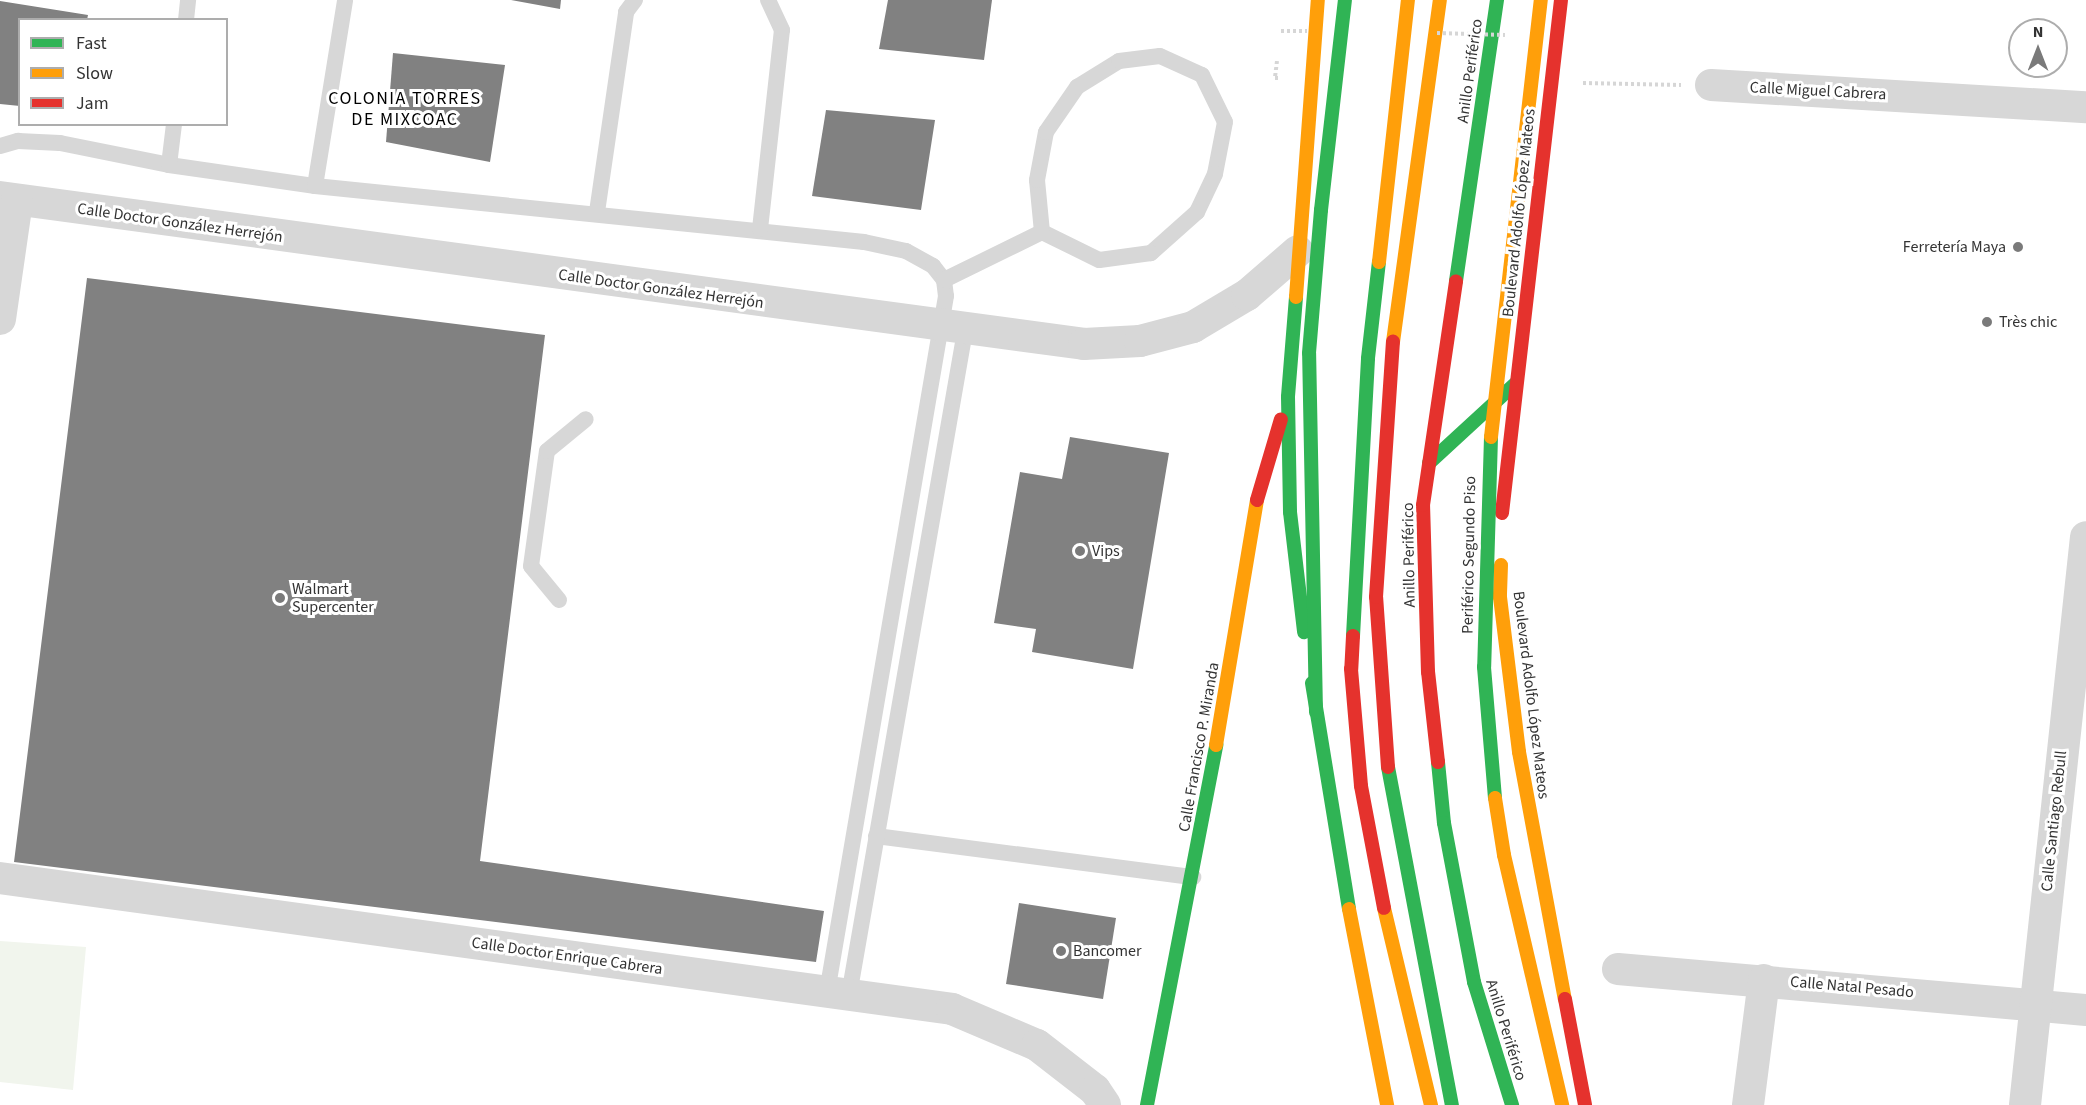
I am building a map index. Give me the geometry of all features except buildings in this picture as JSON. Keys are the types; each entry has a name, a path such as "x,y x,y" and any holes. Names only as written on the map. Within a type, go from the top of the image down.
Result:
{"main road":[{"path":"1318,0 1288,397 1292,533 1334,831 1387,1105"},
{"path":"1316,712 1308,353 1321,210 1345,0"},
{"path":"1408,0 1368,358 1351,669 1363,798 1396,974 1431,1105"},
{"name":"Anillo Periférico","path":"1440,0 1391,360 1376,597 1389,777 1452,1105"},
{"name":"Anillo Periférico","path":"1497,0 1423,505 1428,672 1444,823 1474,982 1512,1105"},
{"name":"Periférico Segundo Piso","path":"1541,0 1488,464 1484,667 1489,758 1504,855 1562,1105"},
{"name":"Boulevard Adolfo López Mateos","path":"1559,2 1516,383 1502,485 1500,597 1519,752 1585,1105"},
{"path":"1429,463 1516,383"},
{"name":"Calle Francisco P. Miranda","path":"1147,1105 1193,877 1259,490 1288,397"}],"street":[{"name":"Calle Miguel Cabrera","path":"1711,85 2086,107"},
{"name":"Calle Doctor González Herrejón","path":"8,199 953,329 1083,344 1140,341 1193,327 1247,295 1299,251"},
{"path":"0,319 8,199"},
{"name":"Calle Santiago Rebull","path":"2025,1105 2086,537"},
{"name":"Calle Doctor Enrique Cabrera","path":"0,878 952,1009 1037,1045 1095,1090 1105,1105"},
{"name":"Calle Natal Pesado","path":"1618,969 2086,1010"},
{"path":"1748,1105 1764,980"}],"lane":[{"path":"186,18 188,0"},
{"path":"315,186 345,0"},
{"path":"597,212 626,12 634,0"},
{"path":"760,229 782,30 768,0"},
{"path":"1160,56 1202,75 1225,122 1215,174 1197,212 1151,254 1099,260 1042,232 1037,180 1046,132 1077,87 1119,61 1160,56"},
{"path":"169,165 174,126"},
{"path":"0,146 18,141 60,143 169,165 315,186 760,229 906,251 933,266 944,280 953,329 876,836 838,993"},
{"path":"944,280 1042,232"},
{"path":"838,993 953,329"},
{"path":"559,600 531,566 547,451 586,420"},
{"path":"876,836 1193,877"}],"path":[{"path":"1549,83 1711,85"}],"shaded area":[{"path":"0,941 86,947 73,1090 0,1082"}],"traffic: fast":[{"path":"1321,210 1345,0"},
{"path":"1456,281 1497,0"},
{"path":"1316,712 1309,353 1321,210"},
{"path":"1353,636 1368,358 1379,262"},
{"path":"1296,297 1288,397 1290,512 1304,632"},
{"path":"1429,463 1516,383"},
{"path":"1491,437 1484,667 1495,798"},
{"path":"1312,683 1349,909"},
{"path":"1147,1105 1216,745"},
{"path":"1438,762 1444,823 1474,982 1512,1105"},
{"path":"1388,767 1452,1105"}],"traffic: slow":[{"path":"1296,297 1318,0"},
{"path":"1379,262 1408,0"},
{"path":"1393,342 1440,0"},
{"path":"1491,437 1541,0"},
{"path":"1216,745 1257,500"},
{"path":"1501,565 1500,597 1519,752 1565,999"},
{"path":"1495,798 1504,855 1562,1105"},
{"path":"1384,908 1431,1105"},
{"path":"1349,909 1387,1105"}],"traffic: jam":[{"path":"1502,513 1561,0"},
{"path":"1438,762 1428,672 1423,505 1456,281"},
{"path":"1388,767 1376,597 1393,342"},
{"path":"1257,500 1281,419"},
{"path":"1353,636 1351,669 1361,786 1384,908"},
{"path":"1565,999 1585,1105"}],"place":[{"name":"Ferretería Maya","path":"2018,247"},
{"name":"Très chic","path":"1987,322"},
{"name":"Vips","path":"1080,551"},
{"name":"Walmart Supercenter","path":"280,598"},
{"name":"Bancomer","path":"1061,951"}],"district":[{"name":"COLONIA TORRES DE MIXCOAC","path":"405,110"}]}
